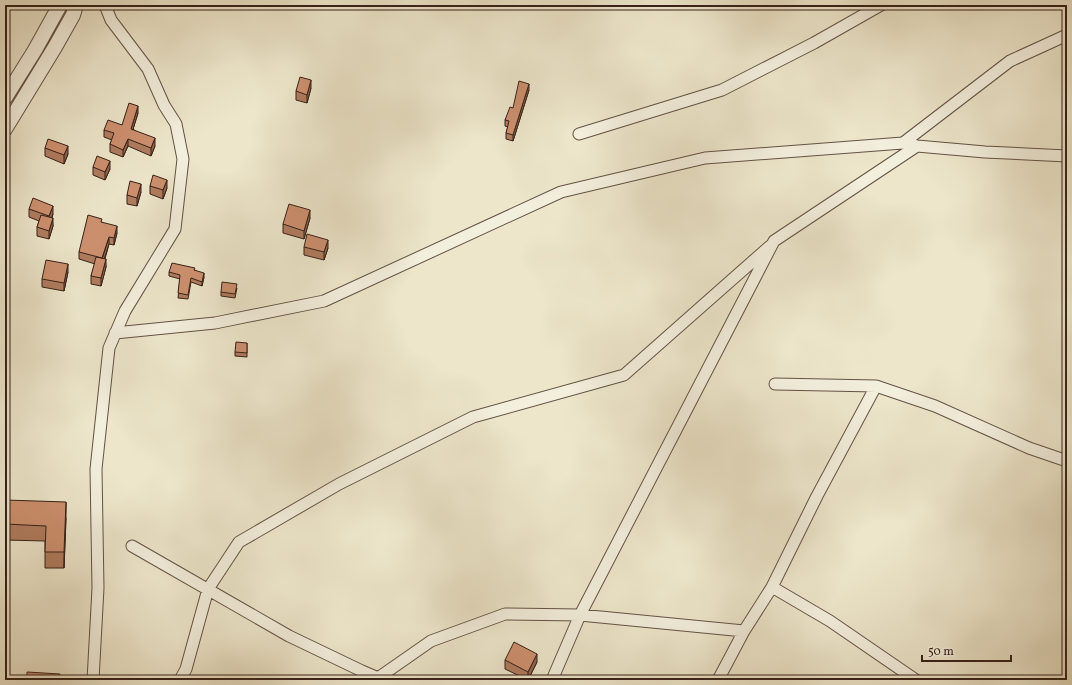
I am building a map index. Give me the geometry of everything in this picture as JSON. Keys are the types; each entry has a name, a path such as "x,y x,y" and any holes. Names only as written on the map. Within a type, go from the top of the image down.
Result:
{"street":[{"path":"5,98 35,50 60,5"},
{"path":"5,129 56,47 73,15 76,5"},
{"path":"93,680 98,588 96,469 109,348 125,311 175,229 184,159 176,124 164,105 148,69 111,20 106,5"},
{"path":"579,134 722,90 814,43 881,5"},
{"path":"903,143 1010,61 1067,35"},
{"path":"115,333 215,323 324,301 561,192 705,158 903,143 917,146 999,153 1067,156"},
{"path":"180,680 186,668 208,589 239,542 339,484 473,417 624,375 774,241 917,146"},
{"path":"552,680 580,615 774,241"},
{"path":"775,384 876,386 935,406 1029,448 1067,461"},
{"path":"718,680 744,631 772,586 817,496 876,386"},
{"path":"132,546 289,636 379,679 431,641 505,614 580,615 744,631"},
{"path":"772,586 830,621 916,680"}],"building":[{"path":"300,77 311,80 307,95 296,91"},
{"path":"519,81 529,84 513,135 506,133 509,121 505,120 510,107 513,108"},
{"path":"129,103 138,106 131,129 155,138 151,148 128,139 123,150 110,144 114,133 104,130 108,120 122,125"},
{"path":"48,139 68,146 64,155 45,148"},
{"path":"97,156 110,161 105,172 93,167"},
{"path":"153,175 167,180 163,190 150,186"},
{"path":"130,181 141,184 137,198 127,195"},
{"path":"33,198 53,206 49,216 29,209"},
{"path":"289,204 310,210 304,231 283,224"},
{"path":"41,215 53,218 49,231 37,227"},
{"path":"88,215 102,219 101,222 117,226 114,238 109,237 102,258 79,252"},
{"path":"307,234 328,240 324,252 304,247"},
{"path":"96,257 106,259 101,278 91,276"},
{"path":"46,260 68,264 64,283 42,279"},
{"path":"172,263 195,268 194,270 204,273 202,282 191,278 188,295 178,293 180,275 169,272"},
{"path":"222,282 237,284 235,294 221,292"},
{"path":"236,342 247,343 247,353 235,352"},
{"path":"5,500 66,502 64,552 45,552 46,526 5,524"},
{"path":"514,642 537,654 528,672 505,660"},
{"path":"27,672 60,674 59,680 27,680"}]}
